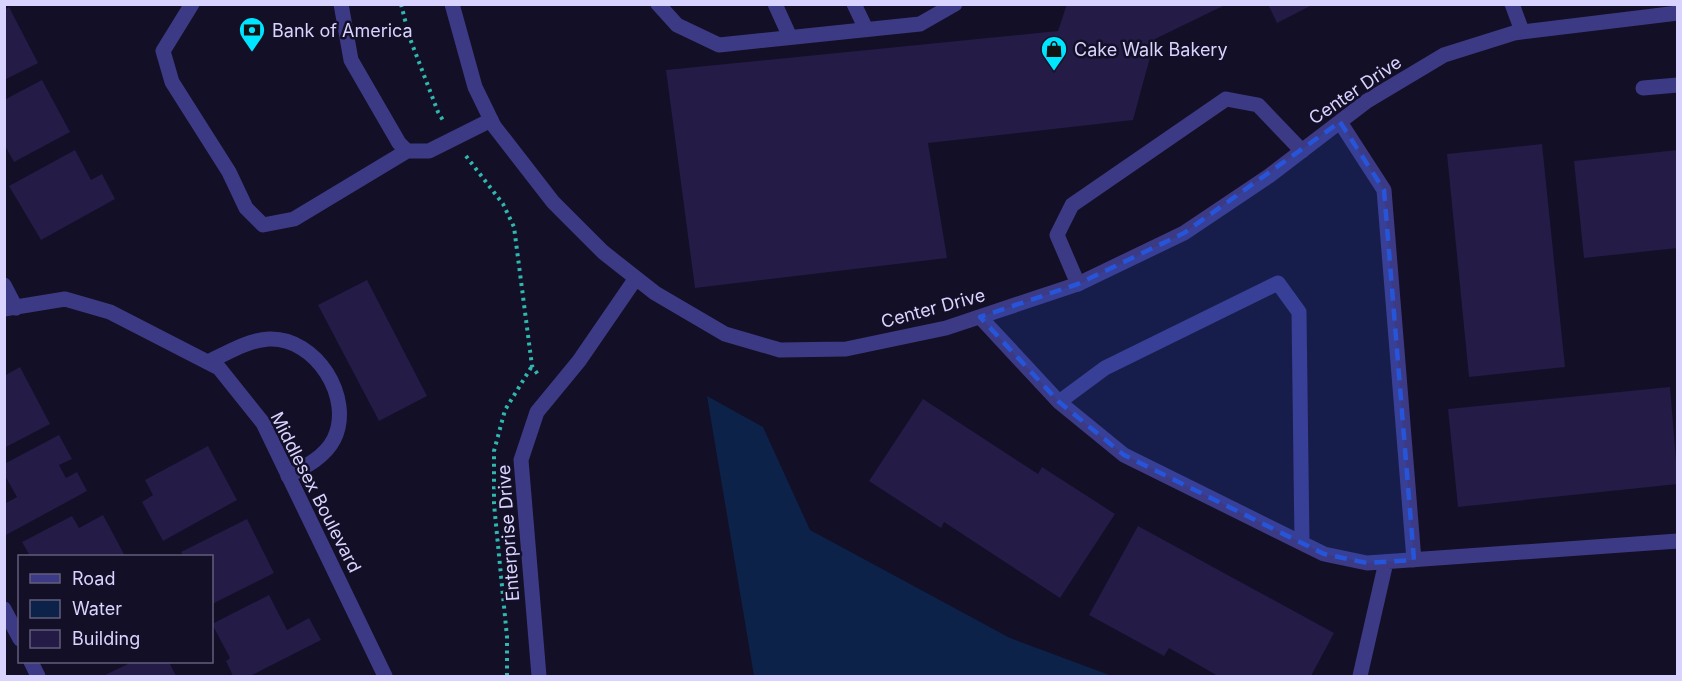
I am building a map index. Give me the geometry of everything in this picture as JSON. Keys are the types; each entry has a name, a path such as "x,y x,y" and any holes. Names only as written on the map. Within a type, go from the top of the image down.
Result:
{"street":[{"path":"192,4 163,51 172,82 229,172 246,208 263,225 294,219 407,151 429,151 491,120"},
{"path":"341,4 351,60 399,143 407,151"},
{"name":"Center Drive","path":"452,4 475,87 491,120 553,202 603,252 655,293 725,334 780,350 846,350 946,328 1078,284 1184,233 1302,151 1367,101 1444,55 1522,32 1677,13"},
{"path":"658,4 678,25 719,45 920,24 945,7"},
{"path":"775,4 790,36"},
{"path":"854,4 866,29"},
{"path":"1512,4 1522,32"},
{"path":"1643,88 1677,85"},
{"path":"1078,284 1056,235 1072,204 1226,99 1258,105 1302,151"},
{"path":"1340,122 1384,190 1414,560"},
{"name":"Enterprise Drive","path":"539,676 520,460 537,412 579,361 636,278"},
{"path":"1059,402 1105,369 1278,283 1299,312 1302,543"},
{"path":"4,285 8,311"},
{"name":"Middlesex Boulevard","path":"8,311 65,299 110,312 219,368 263,423 385,676"},
{"path":"980,317 1059,402 1124,455 1324,554 1367,563 1677,541"},
{"path":"208,362 251,343 269,339 285,341 302,348 318,361 332,382 339,402 340,424 333,441 322,454 288,476"},
{"path":"1360,676 1386,562"},
{"path":"4,609 18,635"}],"path":[{"path":"400,4 409,36 438,112 502,204 514,227 532,366 551,395"}],"highlighted area":[{"path":"1340,122 1384,190 1414,560 1367,563 1324,554 1124,455 1059,402 980,317 1078,284 1184,233"}],"water":[{"path":"707,396 763,427 810,530 1010,638 1112,676 754,676"}],"building":[{"path":"1067,4 1227,4 1155,39 1133,120 928,143 947,258 695,288 666,70 1058,31"},
{"path":"1268,4 1314,4 1277,23"},
{"path":"9,7 38,63 4,80 4,10"},
{"path":"42,80 70,132 14,162 4,144 4,100"},
{"path":"1542,144 1565,367 1469,377 1447,154"},
{"path":"75,150 91,180 102,174 115,199 41,240 9,186"},
{"path":"1678,150 1678,248 1584,258 1574,161"},
{"path":"367,280 427,396 379,421 318,305"},
{"path":"20,367 50,424 4,448 4,376"},
{"path":"1670,387 1678,484 1458,507 1448,409"},
{"path":"923,399 1038,474 1042,467 1115,514 1060,598 944,522 941,528 869,481"},
{"path":"59,435 72,459 59,465 66,478 77,472 87,491 4,536 4,504 17,497 4,474 4,464"},
{"path":"208,446 237,500 163,541 142,502 153,495 145,480"},
{"path":"103,515 124,555 29,555 22,542 72,516 79,528"},
{"path":"247,519 274,573 213,604 213,555 182,555 181,552"},
{"path":"1138,526 1334,633 1311,676 1218,676 1169,648 1164,656 1089,615"},
{"path":"269,595 287,630 309,618 321,640 250,676 233,676 226,661 230,658 213,623"},
{"path":"130,663 170,663 176,676 103,676"}],"place":[{"name":"Bank of America","path":"252,53"},
{"name":"Cake Walk Bakery","path":"1054,72"}]}
